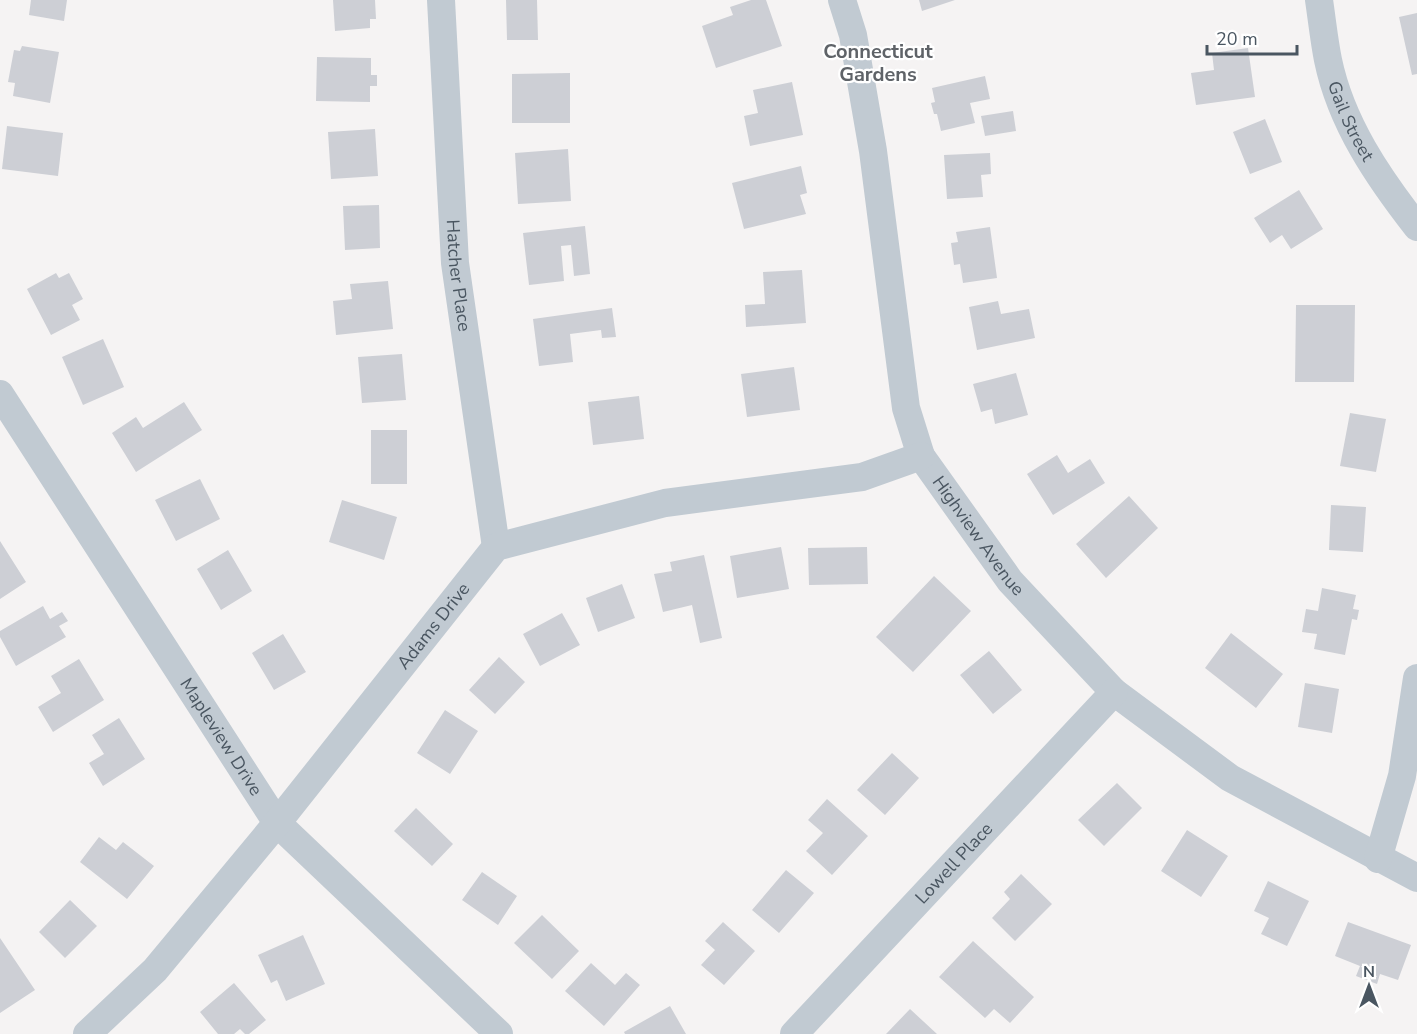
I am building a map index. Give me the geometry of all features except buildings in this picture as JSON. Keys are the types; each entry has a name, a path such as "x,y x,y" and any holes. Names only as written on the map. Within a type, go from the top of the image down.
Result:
{"street":[{"name":"Hatcher Place","path":"441,0 455,263 496,547"},
{"name":"Highview Avenue","path":"842,0 853,35 873,151 906,408 921,456 1010,581 1114,692 1230,777 1378,859 1417,878"},
{"name":"Gail Street","path":"1319,0 1328,62 1352,128 1381,182 1417,227"},
{"name":"Mapleview Drive","path":"0,394 277,824 499,1034"},
{"path":"496,547 665,503 862,477 921,456"},
{"name":"Adams Drive","path":"87,1034 155,970 277,824 496,547"},
{"path":"1378,859 1402,776 1417,678"},
{"name":"Lowell Place","path":"794,1034 1114,692"}],"district":[{"name":"Connecticut Gardens","path":"878,62"}]}
